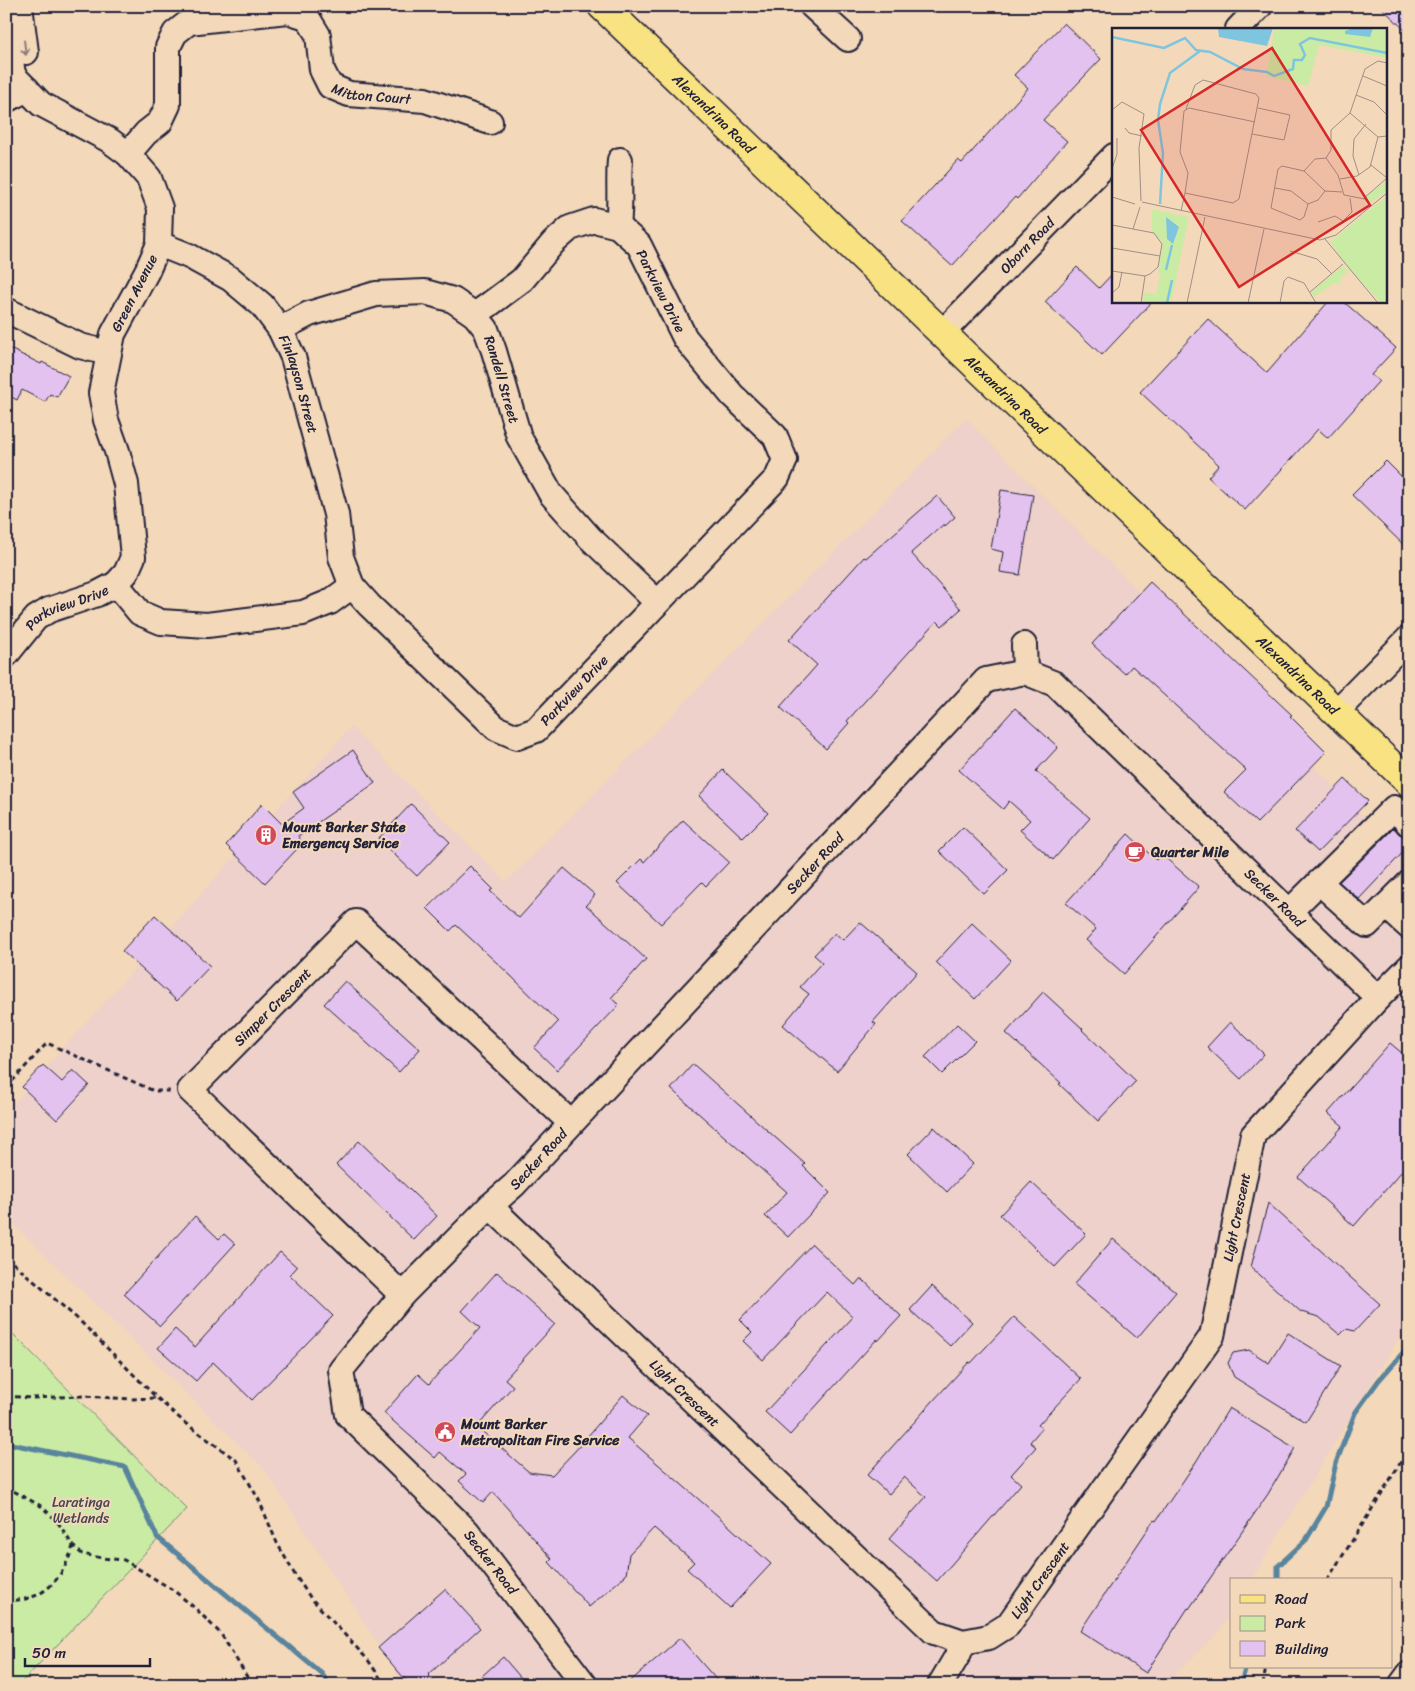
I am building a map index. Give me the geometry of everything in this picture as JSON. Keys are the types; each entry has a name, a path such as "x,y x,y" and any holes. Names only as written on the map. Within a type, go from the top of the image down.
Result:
{"main road":[{"name":"Alexandrina Road","path":"602,6 1409,782"}],"street":[{"path":"16,95 28,73 20,6"},
{"path":"812,6 848,39"},
{"path":"1239,28 1260,6"},
{"name":"Mitton Court","path":"128,154 146,133 160,122 168,105 168,47 175,33 189,22 288,11 307,17 318,34 322,70 330,86 349,94 425,100 490,122"},
{"name":"Green Avenue","path":"6,25 16,95 41,104 109,140 128,154 149,178 160,208 159,244 147,271 113,334 101,393 106,420 126,484 133,557 126,573 116,584"},
{"name":"Oborn Road","path":"942,333 1112,158"},
{"path":"618,226 620,211 618,180 620,160"},
{"name":"Parkview Drive","path":"6,655 36,618 50,610 97,594 116,584 140,613 144,615 161,622 207,625 303,613 330,602 352,586 369,605 496,728 517,737 536,730 778,478 785,460 775,436 732,395 685,338 639,245 618,226 594,220 570,228 553,243 522,280 475,315"},
{"name":"Finlayson Street","path":"159,244 189,256 231,279 262,305 280,329 293,357 336,514 341,557 352,586"},
{"name":"Randell Street","path":"280,329 309,314 376,294 425,292 453,300 475,315 486,329 494,351 519,437 551,494 590,538 657,602"},
{"path":"6,310 80,346 108,353"},
{"path":"1336,712 1409,638"},
{"path":"1024,645 1025,672"},
{"name":"Secker Road","path":"585,1685 467,1531 348,1415 341,1370 402,1295 490,1206 514,1185 986,680 1025,672 1056,684 1378,998"},
{"path":"1290,911 1394,808 1409,824"},
{"path":"1319,882 1367,925 1409,883"},
{"path":"1386,906 1409,927"},
{"name":"Simper Crescent","path":"190,1090 356,922 571,1123"},
{"path":"1378,998 1409,966"},
{"name":"Light Crescent","path":"490,1206 934,1632 963,1642 989,1637 1008,1625 1212,1336 1253,1135 1378,998"},
{"path":"190,1090 402,1295"},
{"path":"940,1685 959,1653 963,1642"},
{"path":"1401,1685 1409,1674"}],"path":[{"path":"6,1088 47,1043 154,1091 190,1090"},
{"path":"6,1257 80,1321 156,1398 185,1423 236,1460 259,1500 277,1543 295,1575 310,1598 368,1660 384,1683 377,1685"},
{"path":"6,1396 31,1398 83,1396 130,1399 156,1398"},
{"path":"1327,1578 1409,1449"},
{"path":"6,1488 41,1506 57,1522 73,1546 82,1554 124,1560 173,1590 195,1608 221,1634 252,1685"},
{"path":"6,1600 27,1599 45,1592 57,1579 68,1562 73,1546"},
{"path":"1262,1685 1266,1668"}],"shaded area":[{"path":"966,419 1409,862 1409,1321 1252,1578 1230,1578 1230,1614 1219,1632 1164,1685 405,1685 265,1470 6,1217 6,1112 351,727 506,882"}],"green space":[{"name":"Laratinga Wetlands","path":"6,1327 187,1509 19,1685 6,1685"}],"building":[{"path":"1380,6 1409,6 1409,34"},
{"path":"1064,23 1101,59 1043,120 1067,141 1017,199 1015,197 952,266 902,221 958,160 962,163 1028,88 1014,75"},
{"path":"1077,267 1099,288 1112,274 1112,302 1152,302 1102,355 1045,302"},
{"path":"1328,302 1344,302 1396,348 1371,375 1379,381 1328,438 1318,429 1245,510 1208,477 1219,465 1140,392 1208,319 1267,373"},
{"path":"6,347 69,376 57,397 50,394 45,402 22,390 17,400 6,394"},
{"path":"1386,461 1409,484 1409,550 1352,495"},
{"path":"1001,490 1033,495 1020,575 1000,572 1003,552 991,549"},
{"path":"937,496 955,517 945,526 944,524 911,553 961,609 942,626 937,621 847,721 849,723 826,749 780,707 817,665 789,640 864,557 866,558"},
{"path":"1150,582 1292,715 1290,716 1326,752 1257,823 1224,792 1246,770 1132,666 1125,674 1092,644"},
{"path":"1015,708 1058,747 1036,771 1090,818 1053,860 1020,830 1030,820 1009,801 1003,809 959,770"},
{"path":"353,750 375,783 298,836 304,846 297,849 265,883 226,845 262,804 282,824 304,808 293,792"},
{"path":"723,770 768,813 743,838 699,796"},
{"path":"1345,779 1368,801 1318,852 1295,831"},
{"path":"411,804 450,842 417,876 378,839"},
{"path":"683,820 729,862 706,886 702,882 661,924 617,883 641,859 644,862"},
{"path":"963,827 1008,870 984,894 939,851"},
{"path":"1394,828 1399,834 1409,837 1409,846 1359,899 1339,882"},
{"path":"1128,834 1156,860 1161,854 1199,887 1124,974 1086,940 1096,929 1066,903"},
{"path":"470,866 493,889 490,891 519,918 564,868 595,895 586,905 646,959 611,998 619,1005 557,1070 534,1048 558,1022 456,925 450,931 427,908"},
{"path":"155,915 210,966 177,1001 122,951"},
{"path":"860,922 917,972 873,1022 876,1024 837,1071 783,1025 809,994 800,987 822,962 814,955 835,933 843,940"},
{"path":"972,923 1011,960 975,999 936,962"},
{"path":"345,981 420,1049 399,1072 324,1004"},
{"path":"1043,992 1136,1081 1098,1121 1059,1084 1061,1083 1006,1033"},
{"path":"1230,1022 1264,1054 1241,1079 1207,1047"},
{"path":"957,1024 975,1041 942,1074 925,1057"},
{"path":"1390,1043 1409,1059 1409,1178 1402,1171 1354,1226 1298,1177 1343,1126 1328,1113"},
{"path":"693,1064 805,1164 803,1166 830,1193 788,1237 765,1216 787,1192 671,1089"},
{"path":"43,1065 62,1082 73,1070 89,1085 57,1120 22,1087"},
{"path":"934,1127 973,1164 947,1192 908,1154"},
{"path":"359,1141 437,1216 414,1240 336,1165"},
{"path":"1031,1182 1086,1234 1055,1267 1000,1215"},
{"path":"1268,1203 1380,1304 1355,1331 1346,1329 1340,1335 1319,1317 1301,1312 1251,1267"},
{"path":"195,1216 219,1239 224,1234 235,1244 160,1326 124,1294"},
{"path":"1113,1239 1176,1292 1137,1338 1074,1284"},
{"path":"812,1244 855,1285 861,1278 901,1316 878,1341 877,1339 790,1435 765,1412 853,1317 827,1292 763,1360 743,1341 752,1332 740,1320"},
{"path":"280,1252 297,1267 290,1275 333,1316 252,1400 213,1362 196,1381 158,1348 175,1329 195,1347"},
{"path":"497,1272 555,1324 505,1379 513,1386 477,1427 529,1472 552,1475 623,1395 647,1416 628,1438 771,1564 730,1608 687,1569 694,1562 654,1528 629,1554 626,1575 589,1607 549,1562 552,1559 493,1492 483,1503 459,1481 466,1474 440,1452 435,1458 384,1413 418,1374 429,1384 480,1328 462,1311"},
{"path":"932,1286 972,1322 950,1346 910,1310"},
{"path":"1014,1317 1081,1379 1038,1425 1042,1428 1030,1442 1036,1447 1011,1475 1021,1484 937,1581 889,1539 926,1497 904,1477 889,1494 867,1475 969,1362 971,1363"},
{"path":"1288,1333 1341,1366 1306,1422 1234,1377 1228,1363 1233,1353 1249,1350 1269,1363"},
{"path":"1229,1408 1295,1448 1268,1494 1188,1608 1146,1673 1080,1631 1154,1520 1156,1521 1194,1465"},
{"path":"445,1589 480,1628 428,1675 437,1685 410,1685 378,1648"},
{"path":"680,1638 721,1685 626,1685"},
{"path":"503,1657 527,1685 472,1685"}],"waterway":[{"path":"1278,1578 1278,1566 1306,1540 1326,1507 1336,1463 1355,1413 1379,1380 1409,1346"},
{"path":"6,1443 125,1467 157,1537 322,1674 329,1685"},
{"path":"1240,1685 1246,1668"}],"place":[{"name":"Mount Barker State Emergency Service","path":"266,835"},
{"name":"Quarter Mile","path":"1135,852"},
{"name":"Mount Barker Metropolitan Fire Service","path":"445,1432"}]}
